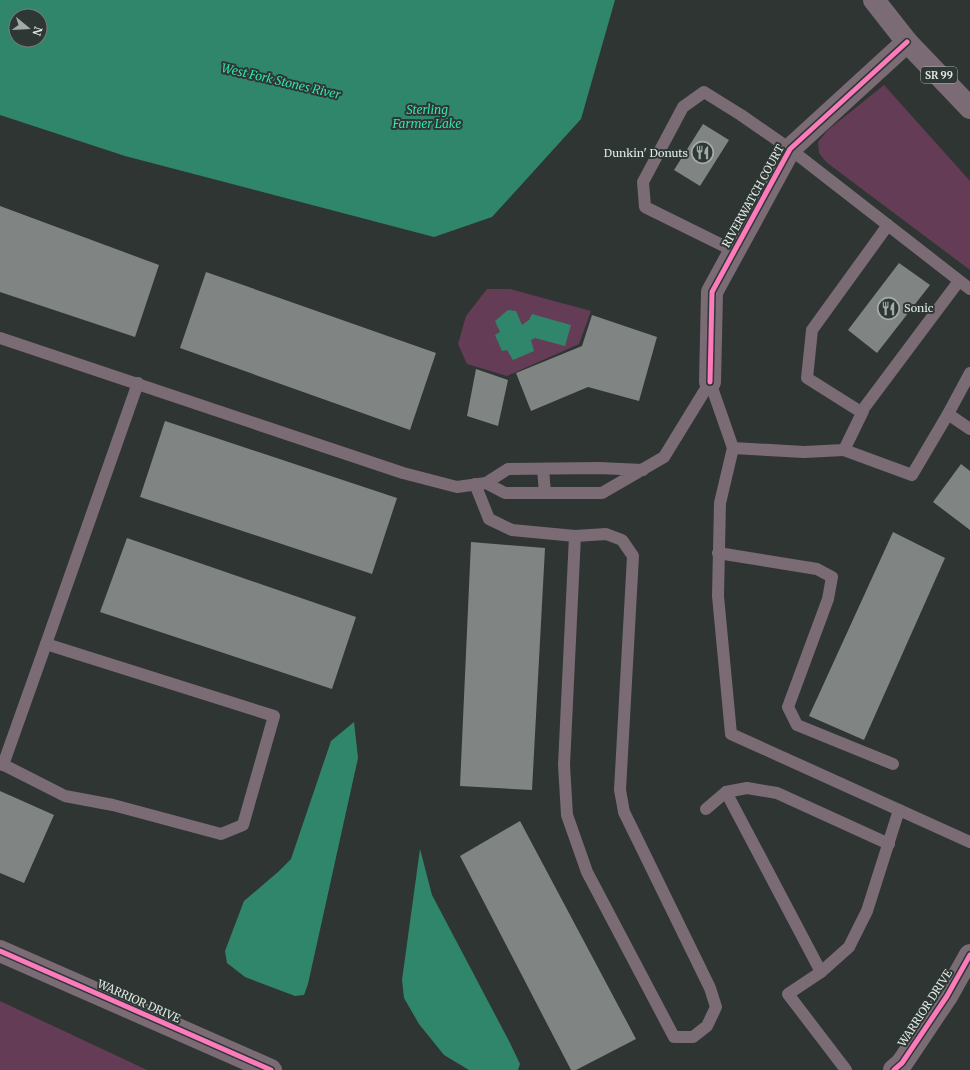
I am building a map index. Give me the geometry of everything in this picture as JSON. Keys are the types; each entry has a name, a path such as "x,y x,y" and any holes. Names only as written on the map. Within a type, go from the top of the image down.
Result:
{"street":[{"name":"SR 99","path":"874,0 907,42 970,108"},
{"name":"RIVERWATCH COURT","path":"710,382 712,292 790,149 907,42"},
{"name":"WARRIOR DRIVE","path":"0,951 271,1070"},
{"name":"WARRIOR DRIVE","path":"894,1070 902,1063 947,996 970,955"}],"lane":[{"path":"734,251 645,207 643,182 683,107 704,92 742,115 790,149 970,290"},
{"path":"862,411 861,412 806,378 812,330 888,225"},
{"path":"844,450 862,411 960,281"},
{"path":"0,338 403,473 457,487 481,484 508,469 599,468 643,470"},
{"path":"733,448 804,452 844,450 912,475 970,373"},
{"path":"710,382 733,448 720,503 718,553 718,596 731,734 970,842"},
{"path":"481,484 505,493 602,493 664,457 710,382"},
{"path":"46,644 274,716 243,825 221,834 113,805 65,796 1,764 46,644 138,383"},
{"path":"948,414 970,429"},
{"path":"543,469 545,493"},
{"path":"481,484 489,519 512,530 575,536 606,534 622,540 633,556 620,790 624,812 710,988 716,1007 707,1026 694,1037 674,1037 587,872 567,815 564,765 575,536"},
{"path":"718,553 816,569 832,577 828,599 788,707 798,725 893,764"},
{"path":"706,809 726,792 747,788 777,793 890,844"},
{"path":"726,792 821,972"},
{"path":"846,1070 788,994 821,972 849,947 867,911 890,844 899,810"}],"shaded area":[{"path":"884,85 970,181 970,270 826,162 819,153 818,142 828,130"},
{"path":"487,289 510,289 591,311 579,344 507,376 467,364 458,344 466,316"},
{"path":"0,1001 147,1070 0,1070"}],"water":[{"name":"Sterling Farmer Lake","path":"0,0 615,0 581,119 492,217 434,237 125,156 0,115"},
{"path":"508,310 516,311 522,325 529,320 532,314 571,325 565,346 535,338 531,340 534,351 513,360 507,350 502,351 495,335 500,332 495,321"},
{"path":"354,722 358,758 308,984 304,995 295,996 245,977 227,963 225,951 244,901 291,859 331,741"},
{"path":"420,849 432,895 510,1043 520,1064 518,1070 469,1070 444,1055 419,1024 404,998 402,980"}],"building":[{"path":"703,124 729,140 700,186 674,170"},
{"path":"0,206 159,265 135,337 0,292"},
{"name":"Sonic","path":"899,263 930,285 877,353 848,330"},
{"path":"206,272 436,353 410,430 180,348"},
{"path":"592,315 657,337 639,401 588,387 531,411 516,373 582,346"},
{"path":"476,369 508,380 498,426 467,416"},
{"path":"165,421 397,498 372,574 140,497"},
{"path":"961,464 970,471 970,530 933,502"},
{"path":"893,532 945,558 864,740 809,716"},
{"path":"127,538 356,617 332,689 100,612"},
{"path":"471,542 545,548 532,790 460,786"},
{"path":"0,791 54,815 24,883 0,873"},
{"path":"520,821 636,1039 576,1070 571,1070 460,856"}],"cycle path":[{"path":"710,382 712,292 790,149 907,42"},
{"path":"0,951 271,1070"},
{"path":"894,1070 902,1063 947,996 970,955"}],"place":[{"name":"Dunkin' Donuts","path":"703,153"},
{"name":"Sonic","path":"889,308"}],"water label":[{"name":"West Fork Stones River","path":"281,81"}]}
